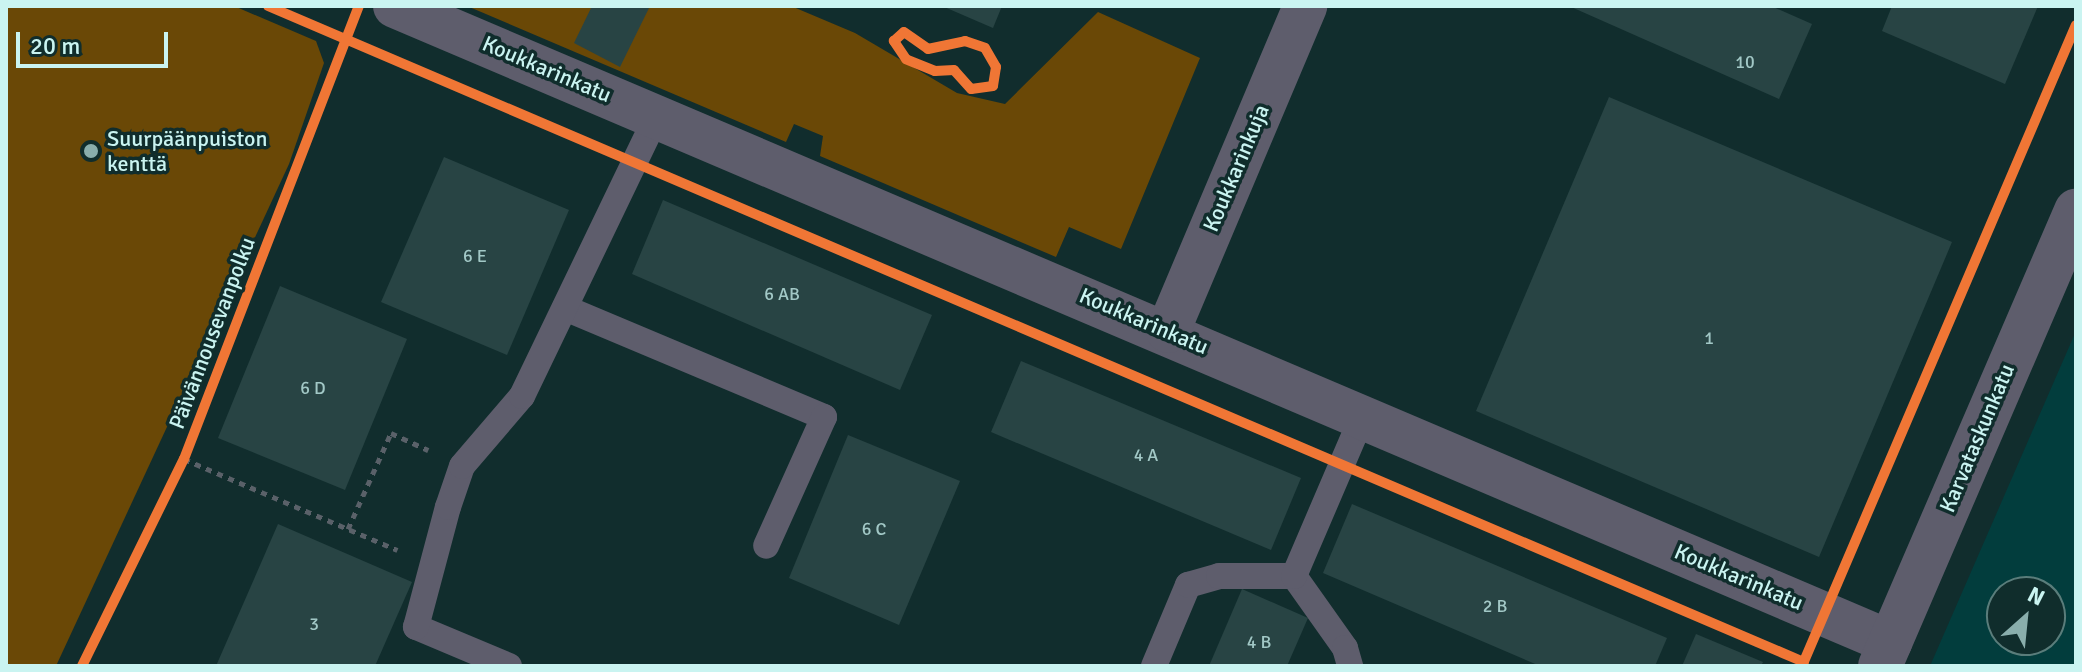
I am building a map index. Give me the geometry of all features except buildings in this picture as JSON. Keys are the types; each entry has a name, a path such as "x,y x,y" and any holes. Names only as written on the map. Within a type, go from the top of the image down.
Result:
{"street":[{"name":"Koukkarinkatu","path":"395,6 1363,415 1885,654"},
{"name":"Koukkarinkuja","path":"1168,331 1305,6"},
{"name":"Karvataskunkatu","path":"1885,654 2076,210"}],"lane":[{"path":"509,666 416,627 462,466 522,396 657,115"},
{"path":"565,308 824,417 766,546"},
{"path":"1294,576 1363,415"},
{"path":"1154,666 1188,585 1219,576 1294,576"},
{"path":"1294,576 1345,648 1350,666"}],"path":[{"path":"348,529 391,433 462,466"},
{"path":"184,459 433,565"}],"shaded area":[{"path":"6,6 234,6 316,41 324,63 289,164 56,666 6,666"},
{"path":"467,6 791,6 855,33 957,93 1005,104 1098,12 1200,58 1121,249 1069,227 1056,257 820,156 823,136 794,124 786,142"},
{"path":"2076,331 2076,666 1930,666"}],"cycle path":[{"path":"268,6 1804,662"},
{"name":"Päivännousevanpolku","path":"82,666 184,459 359,6"},
{"path":"1802,666 2076,25"},
{"path":"904,32 928,49 965,41 985,48 996,67 993,86 971,89 954,70 935,71 906,59 894,41 904,32"}],"place":[{"name":"Suurpäänpuiston kenttä","path":"91,151"}]}
